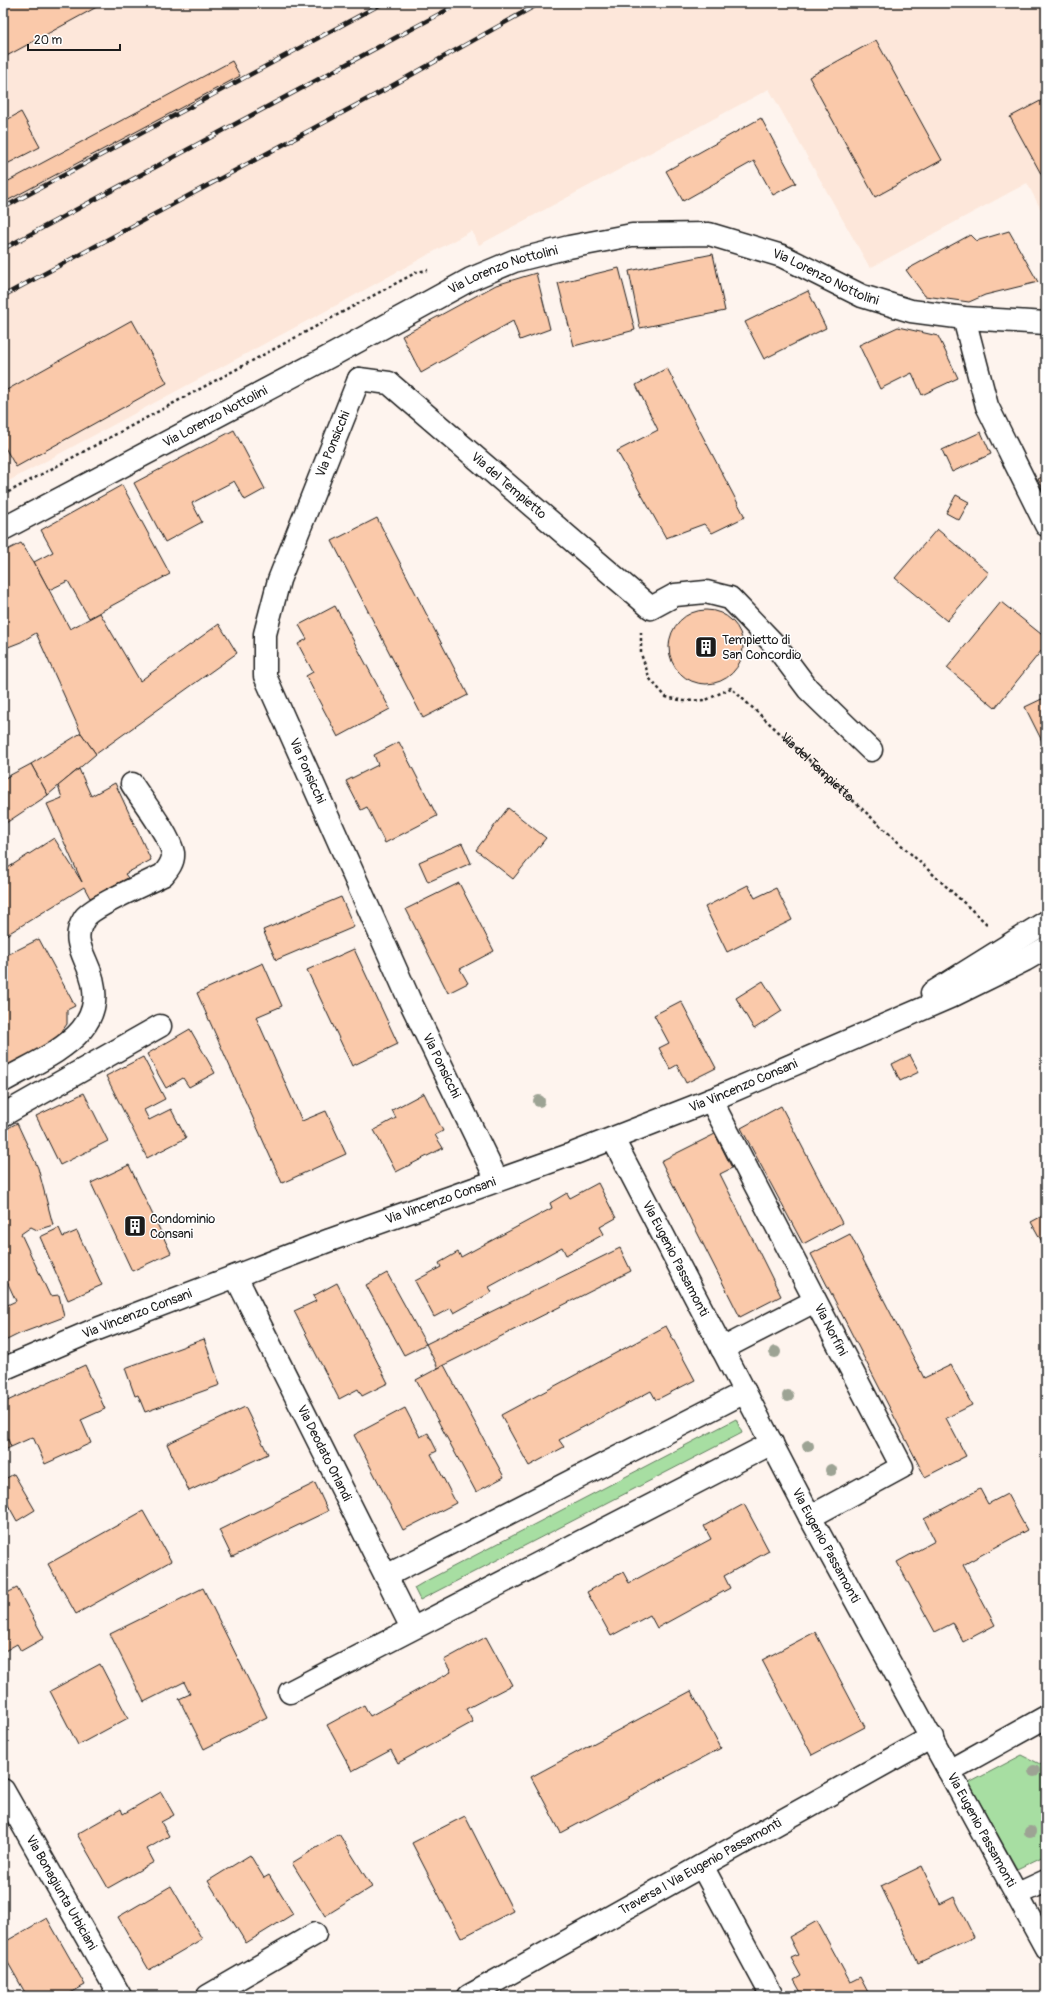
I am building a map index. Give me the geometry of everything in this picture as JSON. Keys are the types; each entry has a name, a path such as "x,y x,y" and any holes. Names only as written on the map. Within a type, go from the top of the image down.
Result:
{"street":[{"name":"Via Lorenzo Nottolini","path":"3,529 336,353 471,279 514,261 569,247 632,235 709,234 782,256 862,296 910,311 964,318 1046,323"},
{"path":"964,318 987,406 1046,525"},
{"path":"336,353 359,378"},
{"name":"Via del Tempietto","path":"359,378 389,383 651,608"},
{"name":"Via Ponsicchi","path":"359,378 279,580 264,634 265,676 409,999 497,1180"},
{"path":"651,608 676,595 706,592 730,598 775,645 808,689 871,750"},
{"path":"3,1081 74,1040 87,1024 95,1004 94,982 79,946 77,935 84,918 102,905 163,875 170,867 173,854 168,839 132,784"},
{"name":"Via Vincenzo Consani","path":"878,1028 1008,944 1046,922"},
{"name":"Via Vincenzo Consani","path":"3,1369 92,1331 330,1240 612,1139 711,1100 950,998 1046,948"},
{"path":"3,1115 160,1026"},
{"name":"Via Norfini","path":"711,1100 902,1467 810,1517"},
{"name":"Via Eugenio Passamonti","path":"612,1139 810,1517 1018,1894 1046,1948"},
{"name":"Via Deodato Orlandi","path":"236,1277 412,1628"},
{"path":"722,1349 815,1301"},
{"path":"386,1576 745,1392"},
{"path":"290,1692 772,1443"},
{"path":"949,1771 1046,1717"},
{"name":"Traversa I Via Eugenio Passamonti","path":"469,1996 932,1737"},
{"name":"Via Bonagiunta Urbiciani","path":"3,1790 120,1996"},
{"path":"702,1866 772,1996"},
{"path":"1018,1894 1046,1881"},
{"path":"208,1996 315,1934"}],"path":[{"path":"3,495 417,272 433,270"},
{"name":"Via del Tempietto","path":"651,608 641,628 641,654 650,679 666,697 684,701 706,700 730,688 1008,944"}],"shaded area":[{"path":"3,3 1046,3 1046,219 1027,183 870,268 769,89 479,245 471,231 348,299 3,484"}],"green space":[{"path":"736,1419 742,1433 420,1600 414,1588 426,1581"},
{"path":"1022,1755 1046,1767 1046,1855 1017,1869 969,1783"}],"building":[{"path":"3,3 104,3 3,58"},
{"path":"876,40 942,160 875,197 809,77"},
{"path":"232,61 240,76 3,203 3,184"},
{"path":"1046,98 1046,183 1010,117"},
{"path":"21,112 40,147 3,166 3,122"},
{"path":"761,118 796,183 773,195 754,161 683,201 666,171"},
{"path":"1009,231 1038,282 985,295 969,302 925,296 906,270 970,235 976,241"},
{"path":"713,254 725,311 640,328 629,271"},
{"path":"619,268 635,330 574,346 558,283"},
{"path":"536,273 550,329 520,340 513,321 421,373 402,336 496,285"},
{"path":"808,291 826,328 764,359 745,322"},
{"path":"132,320 167,383 16,467 3,444 3,392"},
{"path":"898,327 938,336 958,378 922,395 912,373 880,389 859,345"},
{"path":"667,368 745,517 712,533 704,524 666,538 617,451 658,430 636,385"},
{"path":"234,430 265,489 245,500 234,481 192,503 202,522 165,542 134,483"},
{"path":"981,432 991,454 952,472 942,450"},
{"path":"1046,475 1046,495 1038,479"},
{"path":"122,485 170,574 89,618 68,581 49,590 34,562 53,552 41,530"},
{"path":"956,495 969,502 959,520 946,513"},
{"path":"377,518 468,695 423,718 332,541"},
{"path":"937,529 989,573 947,621 895,578"},
{"path":"21,543 34,562 70,629 100,613 140,681 219,624 237,653 96,754 81,733 36,633 21,642 3,649 3,552"},
{"path":"1001,602 1046,638 1046,645 995,708 947,668"},
{"path":"335,606 390,709 338,737 306,676 313,672 298,644 307,639 299,625"},
{"name":"Tempietto di San Concordio","path":"706,610 727,616 737,626 743,647 737,668 727,678 706,684 685,678 675,668 669,647 675,626 685,616"},
{"path":"1046,697 1046,749 1025,707"},
{"path":"81,733 96,754 48,795 31,764"},
{"path":"399,742 437,816 385,843 367,807 361,810 346,781 378,765 374,755"},
{"path":"31,764 48,795 3,825 3,779"},
{"path":"79,769 91,796 115,783 151,860 125,874 128,878 90,898 84,887 3,937 3,871 54,838 82,882 47,804 62,798 58,786"},
{"path":"508,808 546,838 513,879 476,850"},
{"path":"462,843 471,863 428,882 419,862"},
{"path":"459,883 494,951 460,969 468,983 448,993 406,909"},
{"path":"748,885 755,898 776,888 792,920 727,952 705,907"},
{"path":"341,897 354,927 276,960 263,930"},
{"path":"39,939 75,1006 67,1010 67,1024 55,1041 3,1077 3,957"},
{"path":"354,949 398,1044 352,1066 307,970"},
{"path":"263,963 282,1006 256,1017 302,1121 326,1111 346,1154 282,1183 197,993"},
{"path":"763,981 782,1011 754,1029 736,998"},
{"path":"681,1001 716,1068 686,1083 677,1065 670,1069 659,1048 669,1043 654,1015"},
{"path":"190,1029 215,1073 189,1087 183,1078 166,1088 147,1054"},
{"path":"910,1055 919,1072 900,1081 892,1064"},
{"path":"143,1057 165,1099 144,1110 149,1120 171,1109 186,1138 147,1158 106,1076"},
{"path":"84,1093 108,1141 60,1165 36,1116"},
{"path":"424,1093 443,1131 435,1135 443,1148 396,1172 374,1130 396,1118 392,1110"},
{"path":"781,1106 842,1223 803,1244 741,1128"},
{"path":"17,1123 38,1168 53,1225 37,1230 31,1227 21,1234 50,1296 59,1295 64,1317 19,1334 3,1342 3,1307 16,1301 3,1273 3,1131"},
{"path":"715,1134 732,1168 720,1174 781,1296 740,1317 661,1161"},
{"name":"Condominio Consani","path":"129,1165 171,1253 132,1271 91,1183"},
{"path":"598,1183 616,1218 600,1227 604,1234 566,1255 562,1247 489,1287 492,1292 454,1313 451,1308 434,1317 415,1281 441,1267 439,1263 458,1252 461,1257 552,1208 550,1203 567,1193 570,1198"},
{"path":"1046,1214 1046,1249 1031,1222"},
{"path":"59,1228 63,1237 77,1231 102,1285 68,1300 40,1237"},
{"path":"850,1234 924,1378 951,1365 972,1405 946,1418 966,1456 925,1477 811,1254"},
{"path":"620,1248 631,1271 438,1368 426,1344"},
{"path":"387,1273 426,1344 404,1355 366,1285"},
{"path":"337,1283 388,1383 362,1396 358,1389 339,1399 294,1311 316,1301 313,1296"},
{"path":"666,1326 695,1380 656,1400 651,1391 559,1440 564,1447 529,1466 501,1415"},
{"path":"204,1339 220,1385 145,1412 138,1395 135,1396 125,1368"},
{"path":"85,1365 105,1409 81,1420 91,1443 45,1464 33,1437 11,1447 3,1428 3,1403"},
{"path":"444,1365 504,1477 476,1492 416,1380"},
{"path":"245,1407 268,1454 189,1491 167,1444"},
{"path":"405,1408 420,1437 428,1433 437,1451 431,1454 456,1503 403,1530 354,1435"},
{"path":"3,1428 11,1447 3,1451"},
{"path":"14,1474 35,1510 17,1521 3,1496 3,1480"},
{"path":"315,1483 328,1511 232,1557 219,1530"},
{"path":"980,1489 988,1504 1007,1494 1027,1530 963,1565 995,1625 963,1642 953,1623 935,1632 897,1562 935,1541 924,1519"},
{"path":"744,1504 769,1551 724,1576 730,1588 657,1628 650,1615 611,1636 587,1592 623,1572 629,1583 711,1539 704,1526"},
{"path":"143,1511 171,1561 76,1614 48,1564"},
{"path":"17,1588 44,1638 21,1651 17,1644 3,1652 3,1595"},
{"path":"203,1588 267,1717 204,1749 179,1699 190,1694 184,1682 144,1702 110,1634"},
{"path":"815,1632 865,1727 812,1755 762,1660"},
{"path":"486,1637 512,1685 466,1709 473,1722 398,1763 391,1750 352,1771 327,1725 364,1705 370,1716 451,1672 444,1660"},
{"path":"100,1664 128,1718 78,1745 50,1691"},
{"path":"691,1691 721,1748 561,1833 531,1777"},
{"path":"161,1792 174,1815 161,1822 169,1836 147,1849 154,1862 108,1888 77,1834 121,1809 123,1814"},
{"path":"465,1816 513,1911 461,1938 412,1843"},
{"path":"339,1834 372,1887 325,1916 292,1863"},
{"path":"250,1855 264,1878 269,1875 293,1914 246,1943 208,1881"},
{"path":"922,1866 940,1904 954,1897 974,1937 918,1963 881,1886"},
{"path":"171,1886 202,1939 149,1970 118,1917"},
{"path":"47,1918 85,1985 65,1996 27,1996 3,1954 3,1943"},
{"path":"817,1921 850,1982 860,1977 870,1996 803,1996 794,1980 801,1976 791,1958 798,1955 789,1937"}],"railway":[{"path":"3,208 383,3"},
{"path":"3,249 460,3"},
{"path":"3,296 388,88 540,3"}],"place":[{"name":"Tempietto di San Concordio","path":"706,647"},
{"name":"Condominio Consani","path":"135,1226"}]}
